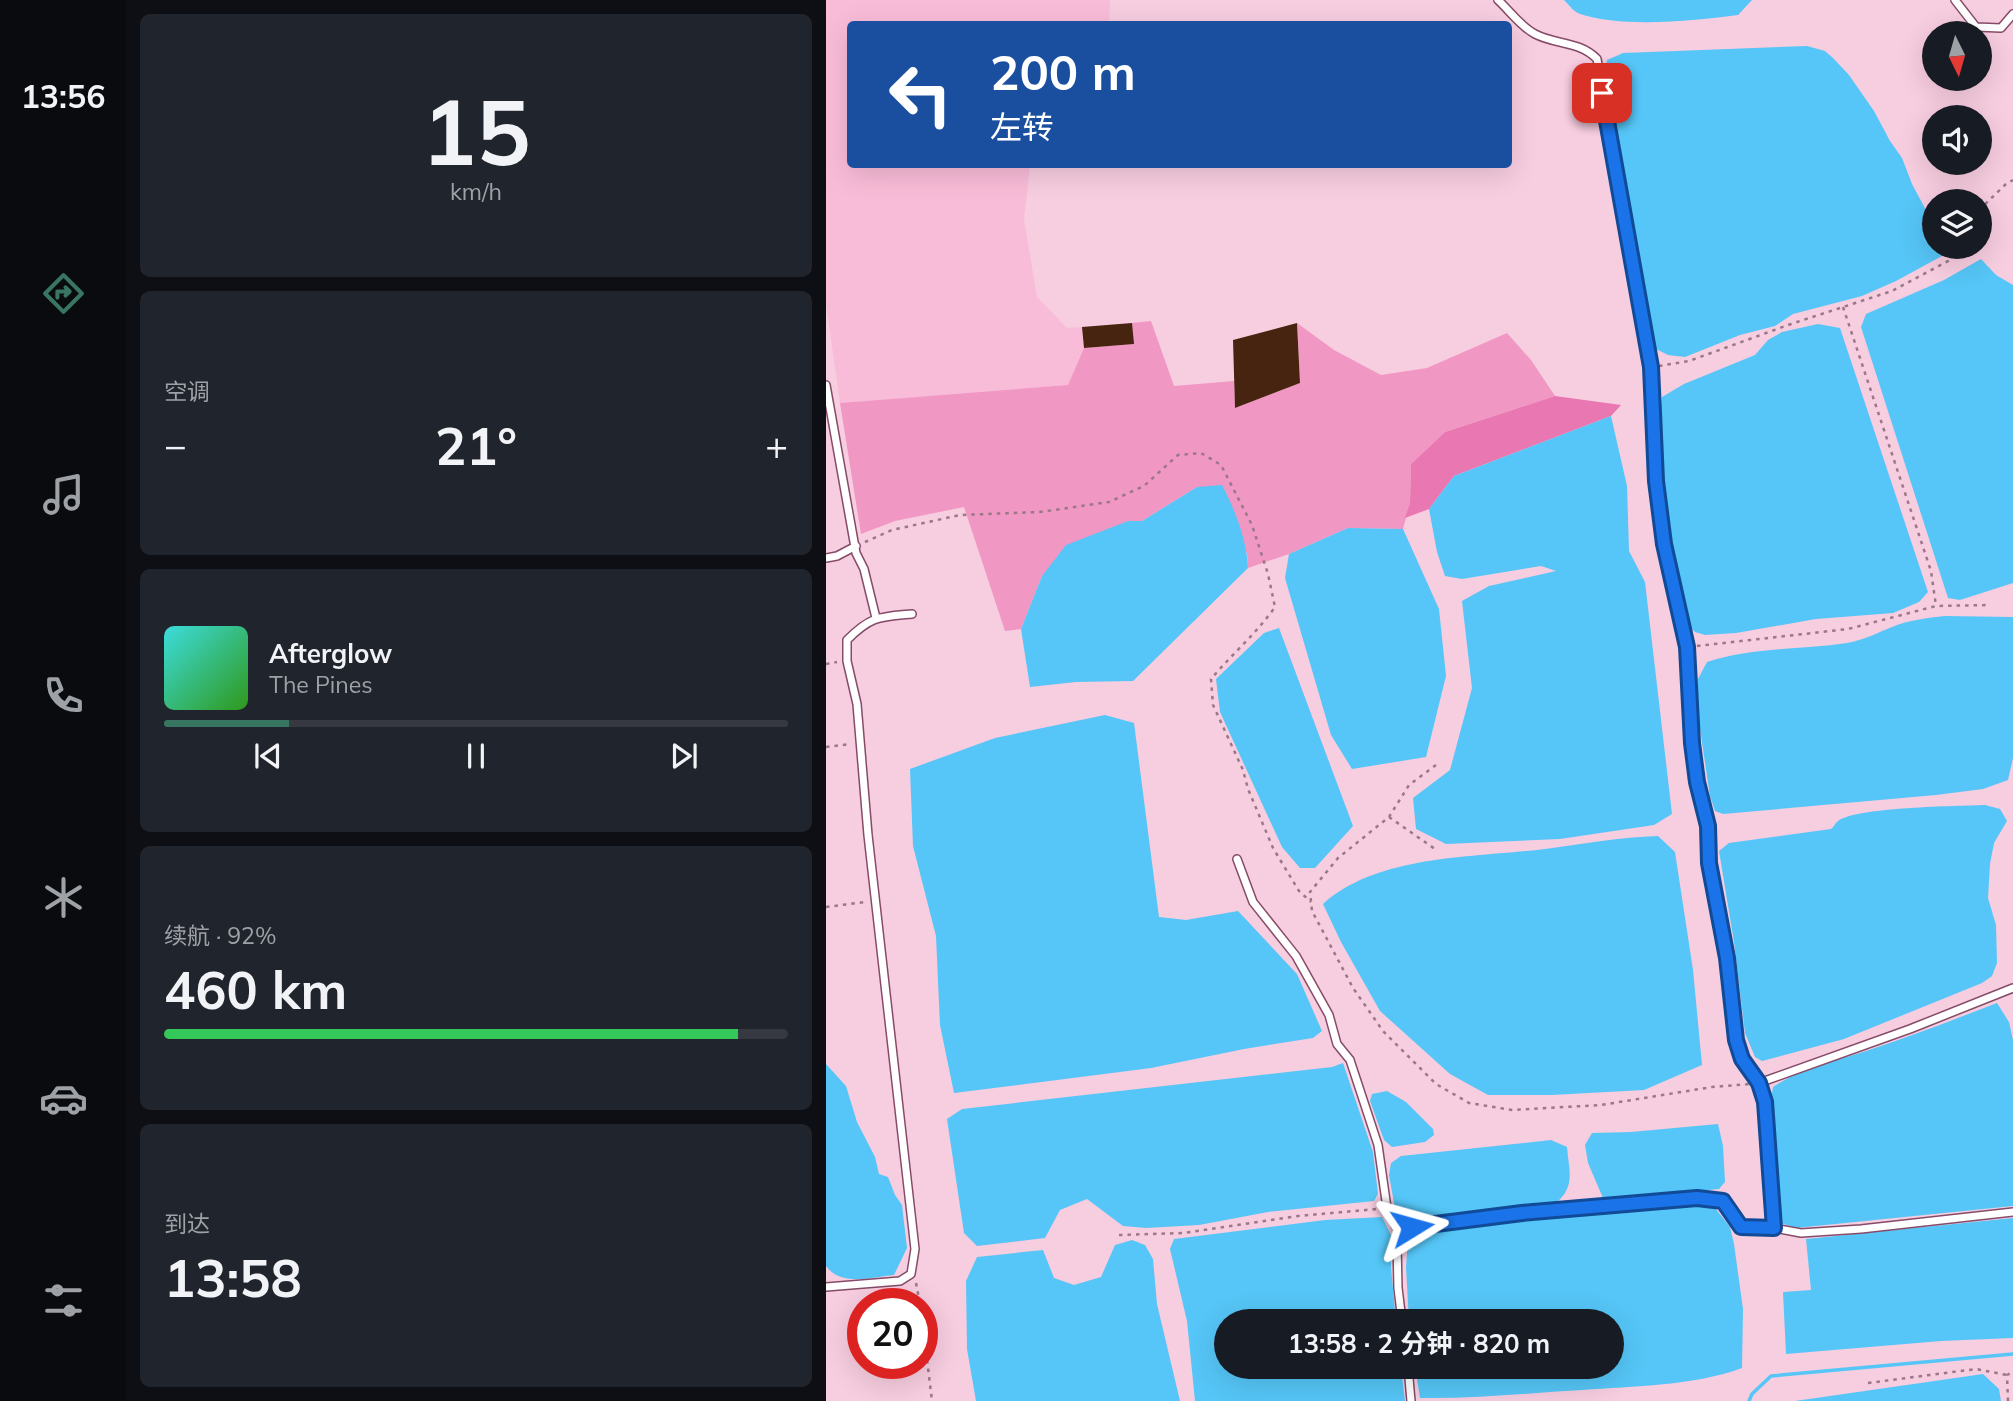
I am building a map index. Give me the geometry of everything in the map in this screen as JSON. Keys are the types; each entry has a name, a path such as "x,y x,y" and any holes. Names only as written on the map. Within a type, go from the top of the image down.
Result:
{"lane":[{"path":"1498,0 1519,23 1534,34 1582,48 1597,59 1651,367 1656,481 1664,544 1687,647 1692,743 1697,782 1708,826 1709,863 1727,958 1736,1040 1742,1059 1759,1083 1765,1102 1774,1228"},
{"path":"1955,0 1976,27 2001,28 2013,14"},
{"path":"826,385 856,553 864,569 876,618"},
{"path":"826,558 856,545"},
{"path":"826,1287 900,1281 911,1274 915,1249 857,704 847,661 847,640 861,626 876,618 912,614"},
{"path":"1237,859 1253,902 1296,956 1329,1015 1338,1044 1350,1060 1378,1145 1387,1208 1404,1236"},
{"path":"1759,1083 1910,1029 2013,988"},
{"path":"1401,1309 1397,1243 1412,1227 1509,1214 1697,1198 1723,1201 1741,1227 1774,1228 1801,1233 2013,1213"},
{"path":"1410,1379 1411,1401"}],"path":[{"path":"1992,197 2013,180"},
{"path":"1651,367 1689,361 1892,291 1951,259"},
{"path":"1843,307 1931,571 1936,606"},
{"path":"856,545 892,530 960,515 1040,512 1109,502 1144,485 1178,455 1201,453 1222,465 1252,525 1276,607 1258,631 1211,679 1213,705 1244,770 1248,789 1273,848 1299,891 1311,902"},
{"path":"1687,647 1848,629 1936,606 1989,605"},
{"path":"826,747 860,742"},
{"path":"1436,765 1409,785 1390,817 1338,859 1310,892 1312,911 1353,988 1383,1031 1436,1084 1469,1103 1512,1110 1601,1105 1712,1087 1759,1083"},
{"path":"1390,817 1434,849"},
{"path":"826,906 876,901"},
{"path":"1119,1235 1182,1233 1298,1216 1387,1208"},
{"path":"911,1274 918,1288"},
{"path":"1868,1384 1976,1369 2007,1375 2013,1372"},
{"path":"2007,1375 2008,1401"},
{"path":"929,1379 932,1401"}],"shaded area":[{"path":"826,0 1110,0 1109,21 847,21 847,168 1030,168 1024,219 1037,297 1067,328 1082,327 1084,348 1068,385 840,403 826,304"},
{"path":"1151,321 1174,386 1234,381 1235,408 1300,383 1297,323 1334,350 1381,375 1427,368 1507,333 1531,360 1555,396 1445,432 1411,464 1410,503 1403,529 1348,528 1289,554 1248,568 1247,553 1197,487 1142,521 1128,521 1042,576 1021,629 1005,631 964,507 895,521 861,534 840,403 1068,385 1084,348 1133,344 1132,323"},
{"path":"1555,396 1621,405 1611,416 1454,476 1429,509 1405,518 1410,503 1411,464 1445,432"}],"water":[{"path":"1564,0 1752,0 1738,15 1637,22 1580,14"},
{"path":"1807,46 1825,51 1849,75 1902,158 1922,203 1922,259 1936,259 1862,296 1793,314 1775,326 1740,335 1685,357 1668,355 1654,348 1647,328 1638,251 1604,81 1607,60 1623,53"},
{"path":"1981,259 1996,275 2013,285 2013,583 1960,600 1948,598 1861,327 1866,314 1944,280"},
{"path":"1818,324 1840,328 1928,592 1919,602 1893,613 1816,619 1736,633 1705,635 1695,632 1688,625 1679,593 1659,453 1658,422 1662,397 1684,384 1755,355 1768,340 1782,332"},
{"path":"1611,416 1627,486 1629,551 1645,582 1672,814 1654,825 1560,839 1446,844 1416,829 1413,798 1450,770 1472,688 1462,601 1489,586 1556,571 1541,566 1462,579 1445,576 1437,552 1429,509 1454,476"},
{"path":"1222,485 1240,525 1248,568 1133,681 1076,682 1030,687 1021,629 1042,576 1066,545 1128,521 1142,521 1197,487"},
{"path":"1348,528 1403,529 1439,609 1446,676 1426,757 1352,769 1331,735 1285,578 1289,554"},
{"path":"1945,616 2013,617 2013,758 2008,780 1983,789 1936,795 1723,814 1715,811 1710,796 1696,702 1698,679 1707,662 1759,651 1847,643 1905,623"},
{"path":"1279,628 1353,826 1315,868 1300,868 1282,847 1220,712 1216,679 1264,633"},
{"path":"1105,715 1134,723 1159,917 1186,920 1238,911 1297,974 1322,1031 1313,1038 1151,1068 954,1093 940,1025 936,936 913,846 910,769 995,738"},
{"path":"1985,805 2000,809 2007,821 1994,843 1990,864 1988,898 1996,925 1997,963 1992,976 1982,983 1844,1039 1762,1061 1755,1057 1745,1033 1719,851 1729,843 1831,829 1838,821 1848,816 1865,813 1908,808"},
{"path":"1658,836 1675,852 1693,970 1702,1065 1644,1090 1488,1095 1450,1074 1380,1011 1323,904 1346,888 1399,867 1459,857"},
{"path":"1997,1003 2009,1022 2013,1040 2013,1206 1796,1228 1780,1223 1770,1138 1773,1087 1808,1069 1901,1039"},
{"path":"1343,1063 1373,1152 1378,1194 1374,1201 1268,1212 1199,1225 1146,1228 1123,1226 1087,1199 1060,1210 1045,1238 977,1246 964,1233 947,1119 962,1109 1332,1067"},
{"path":"826,1064 846,1086 857,1122 875,1157 879,1174 888,1177 902,1205 907,1248 894,1275 848,1279 840,1277 826,1266"},
{"path":"1387,1091 1406,1102 1433,1129 1434,1135 1425,1142 1392,1147 1384,1140 1370,1101 1372,1094"},
{"path":"1718,1124 1723,1146 1725,1182 1719,1189 1620,1199 1603,1198 1588,1163 1585,1145 1592,1133"},
{"path":"1551,1140 1567,1147 1570,1171 1569,1185 1555,1204 1424,1217 1403,1217 1396,1214 1389,1175 1391,1163 1401,1156"},
{"path":"1687,1205 1715,1208 1730,1227 1734,1244 1743,1309 1742,1368 1704,1378 1663,1384 1481,1397 1420,1398 1417,1379 1624,1379 1624,1309 1408,1309 1406,1267 1408,1240 1425,1233 1524,1219"},
{"path":"1382,1217 1391,1235 1395,1309 1214,1309 1214,1379 1402,1379 1405,1401 1195,1401 1187,1321 1170,1249 1174,1239 1325,1220"},
{"path":"2013,1218 2013,1338 1786,1354 1783,1292 1811,1290 1806,1239"},
{"path":"1132,1240 1145,1245 1153,1259 1157,1304 1180,1401 976,1401 967,1349 966,1281 977,1257 1043,1250 1054,1278 1074,1285 1101,1277 1115,1245"},
{"path":"1983,1374 1999,1389 2001,1401 1795,1401"}],"building":[{"path":"1132,323 1134,344 1084,348 1082,327"},
{"path":"1297,323 1300,383 1235,408 1233,340"}],"waterway":[{"path":"1749,1401 1752,1394 1771,1376 2013,1354"}],"route":[{"path":"1412,1227 1522,1213 1697,1198 1723,1201 1741,1227 1774,1228 1765,1102 1759,1083 1742,1059 1736,1040 1727,958 1709,863 1708,826 1697,782 1692,743 1686,674 1687,647 1664,544 1656,481 1651,367 1602,93"}]}
